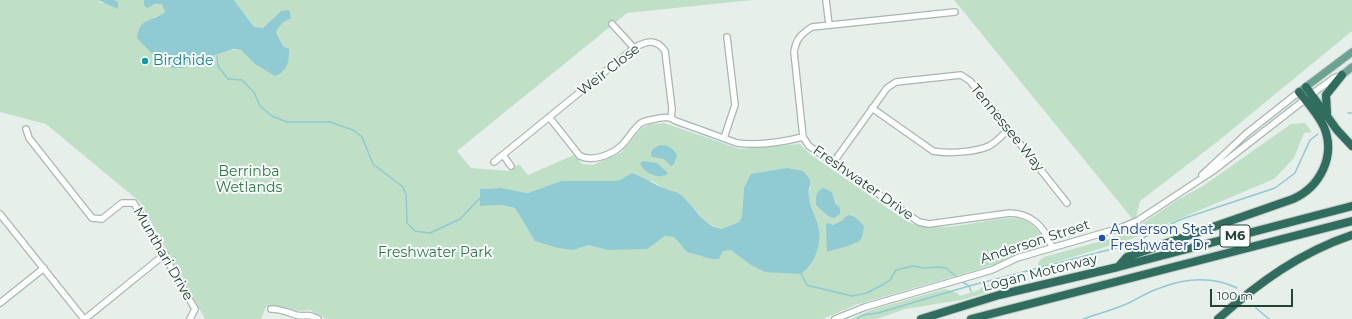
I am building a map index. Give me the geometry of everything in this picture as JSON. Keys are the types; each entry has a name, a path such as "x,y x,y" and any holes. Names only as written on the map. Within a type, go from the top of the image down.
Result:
{"highway":[{"path":"1327,116 1326,95 1342,75"},
{"path":"1302,89 1352,146"},
{"path":"1118,267 1127,257 1293,200 1312,187 1320,178 1326,164 1327,144 1322,124 1308,97"},
{"name":"Logan Motorway","path":"921,319 998,295 1118,267 1352,206"},
{"name":"Logan Motorway","path":"971,319 1352,221"},
{"path":"1218,319 1249,292 1287,266 1324,246 1352,235"}],"main road":[{"name":"Anderson Street","path":"1302,89 1352,52"},
{"name":"Anderson Street","path":"1342,75 1352,68"}],"street":[{"path":"826,0 829,25"},
{"name":"Freshwater Drive","path":"956,12 812,27 802,34 796,42 794,52 803,137 809,146 919,222 929,224 1010,212 1021,213 1042,226 1046,231 1052,247"},
{"path":"612,24 634,48"},
{"path":"724,138 735,105 727,37"},
{"name":"Weir Close","path":"494,162 634,48 643,43 653,42 660,44 665,51 672,109 671,118"},
{"name":"Tennessee Way","path":"833,163 887,88 896,82 961,75 970,81 1067,203"},
{"name":"Anderson Street","path":"835,319 865,307 973,276 999,267 1017,258 1128,225 1213,171 1308,97 1334,78 1342,75"},
{"name":"Anderson Street","path":"1197,181 1247,133 1302,89"},
{"path":"872,108 932,151 944,154 984,148 991,145 1008,129"},
{"path":"549,117 580,156 587,159 593,159 621,146 639,124 646,121 671,118 676,122 746,144 791,140 803,137"},
{"name":"Munthari Drive","path":"26,129 29,138 92,218 102,219 122,203 134,203 165,254 195,309 190,319"},
{"path":"503,155 511,166"},
{"path":"1,217 85,319 165,254"},
{"path":"0,303 44,268"},
{"path":"271,309 288,311 298,317 309,314 318,319"}],"green space":[{"path":"0,0 98,0 101,3 118,2 115,0 144,0 144,5 162,4 165,12 160,16 154,17 183,68 211,56 234,50 243,52 255,64 283,46 276,32 282,23 281,11 263,28 254,27 234,0 752,0 627,13 457,151 471,168 509,171 519,164 528,175 574,155 582,164 593,165 622,152 641,129 648,125 664,123 740,149 800,144 811,155 908,222 921,226 948,227 1015,218 1028,222 1032,225 1040,232 1043,240 1038,246 1020,251 997,264 855,305 823,319 326,319 310,310 300,311 280,306 266,307 261,319 205,319 140,202 46,124 0,112","holes":["561,181 652,181 665,189 677,193 686,200 706,222 720,229 739,222 743,217 744,188 811,186 808,195 819,230 778,271 757,268 731,250 723,251 719,259 711,259 687,252 674,237 665,236 653,243 607,250 589,245 573,250 557,248 535,241 515,208 502,205 480,206 480,189 501,188 528,193","832,192 837,204 816,205","843,218 856,244 845,245 827,252 829,223 833,225 839,224"]},
{"path":"954,0 1352,0 1352,31 1217,142 1140,201 1135,222"},
{"path":"1305,123 1312,132 1304,133 1294,158 1274,179 1131,239 1037,268 1039,261 1044,257 1127,234 1179,199 1203,186 1291,124"},
{"path":"997,282 998,288 996,290 961,300 905,309 877,319 851,319 871,310 945,289 957,293 960,296 979,290 983,286"}],"water":[{"path":"98,0 115,0 118,2 118,9"},
{"path":"144,0 234,0 254,27 263,28 281,11 289,10 291,18 282,23 276,32 283,46 289,49 287,65 283,71 275,76 255,64 241,50 234,49 199,60 183,68 172,68 159,61 137,38 141,26 144,23 165,12 162,4 155,4 147,8 144,5"},
{"path":"660,145 670,147 677,155 674,164 671,166 664,159 652,157 651,153 653,149"},
{"path":"643,161 657,163 668,173 661,176 653,175 642,167 640,164"},
{"path":"787,168 803,171 807,175 810,182 810,200 819,230 819,243 816,255 810,265 801,274 765,272 751,265 731,250 723,251 719,259 711,259 687,252 674,237 665,236 647,249 607,250 589,245 573,250 557,248 535,241 515,208 502,205 480,206 480,189 501,188 528,193 561,181 614,181 620,180 632,173 668,190 678,193 703,219 714,227 721,229 739,222 742,217 744,188 751,174"},
{"path":"823,188 832,192 836,204 840,208 840,214 834,218 828,216 816,205 817,193"},
{"path":"849,215 855,217 864,226 861,239 851,245 827,252 826,224 829,223 833,225"}],"waterway":[{"path":"217,56 218,66 228,79 242,80 254,92 260,106 272,116 287,122 330,122 353,130 362,137 373,164 403,187 406,195 407,223 415,231 430,233 460,219 480,198"},
{"path":"857,319 863,315 878,313 969,286 1131,244 1179,220 1275,188 1295,173 1310,140 1318,134"},
{"path":"801,274 807,285 852,296 867,293 890,280 896,270 913,266 924,268 946,268 958,278"},
{"path":"1083,319 1119,307 1155,290 1179,282 1189,280 1209,280 1228,284 1237,288"},
{"path":"961,281 969,286 971,291"},
{"path":"1256,308 1269,319"}],"place":[{"name":"Birdhide","path":"145,61"},
{"name":"Anderson St at Freshwater Dr","path":"1102,238"}],"park label":[{"name":"Berrinba Wetlands","path":"249,180"},
{"name":"Freshwater Park","path":"435,253"}]}
